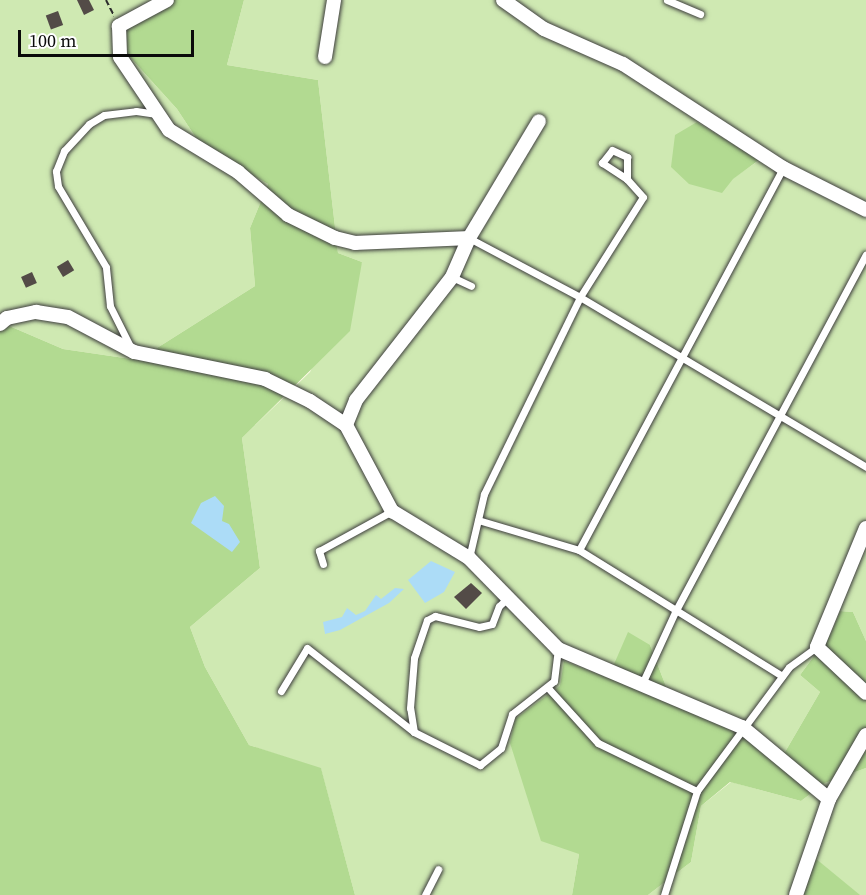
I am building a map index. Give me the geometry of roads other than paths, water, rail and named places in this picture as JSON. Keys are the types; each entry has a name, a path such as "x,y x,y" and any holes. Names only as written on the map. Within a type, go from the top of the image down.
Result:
{"street":[{"path":"167,0 119,26 120,57 169,130 238,172 288,215 335,238 355,243 469,238"},
{"path":"325,57 334,0"},
{"path":"503,0 544,29 623,64 783,168 866,210"},
{"path":"346,425 356,400 452,277 469,238 539,121"},
{"path":"0,324 7,318 36,312 68,317 134,352 265,379 310,401 346,425 392,512 469,558 558,649 742,727 829,799"},
{"path":"866,528 817,647 866,693"},
{"path":"796,895 829,799 866,735"}],"lane":[{"path":"667,0 700,14"},
{"path":"134,352 110,306 106,267 58,186 56,171 64,151 96,120 136,111 157,114"},
{"path":"469,558 484,494 580,297 642,197 627,179 602,163 612,150 627,157 627,179"},
{"path":"579,550 783,168"},
{"path":"469,238 580,297 783,414 866,467"},
{"path":"641,686 675,612 783,414 866,255"},
{"path":"452,277 471,286"},
{"path":"323,564 319,551 392,512"},
{"path":"478,520 579,550 675,612 782,676"},
{"path":"414,732 410,708 414,658 427,620 435,616 479,627 492,624 499,606 508,598"},
{"path":"664,895 697,791 742,727 789,667 817,647"},
{"path":"280,691 307,648 414,732 480,765 501,748 512,714 549,689 559,669 558,649"},
{"path":"549,689 598,743 697,791"},
{"path":"425,895 438,869"}],"water":[{"path":"215,496 224,506 222,521 229,524 240,542 232,552 191,523 201,503"},
{"path":"431,561 455,572 444,592 425,603 408,580"},
{"path":"395,588 404,589 389,603 340,630 325,634 323,622 342,617 347,608 356,615 365,611 376,595 381,599"}]}
